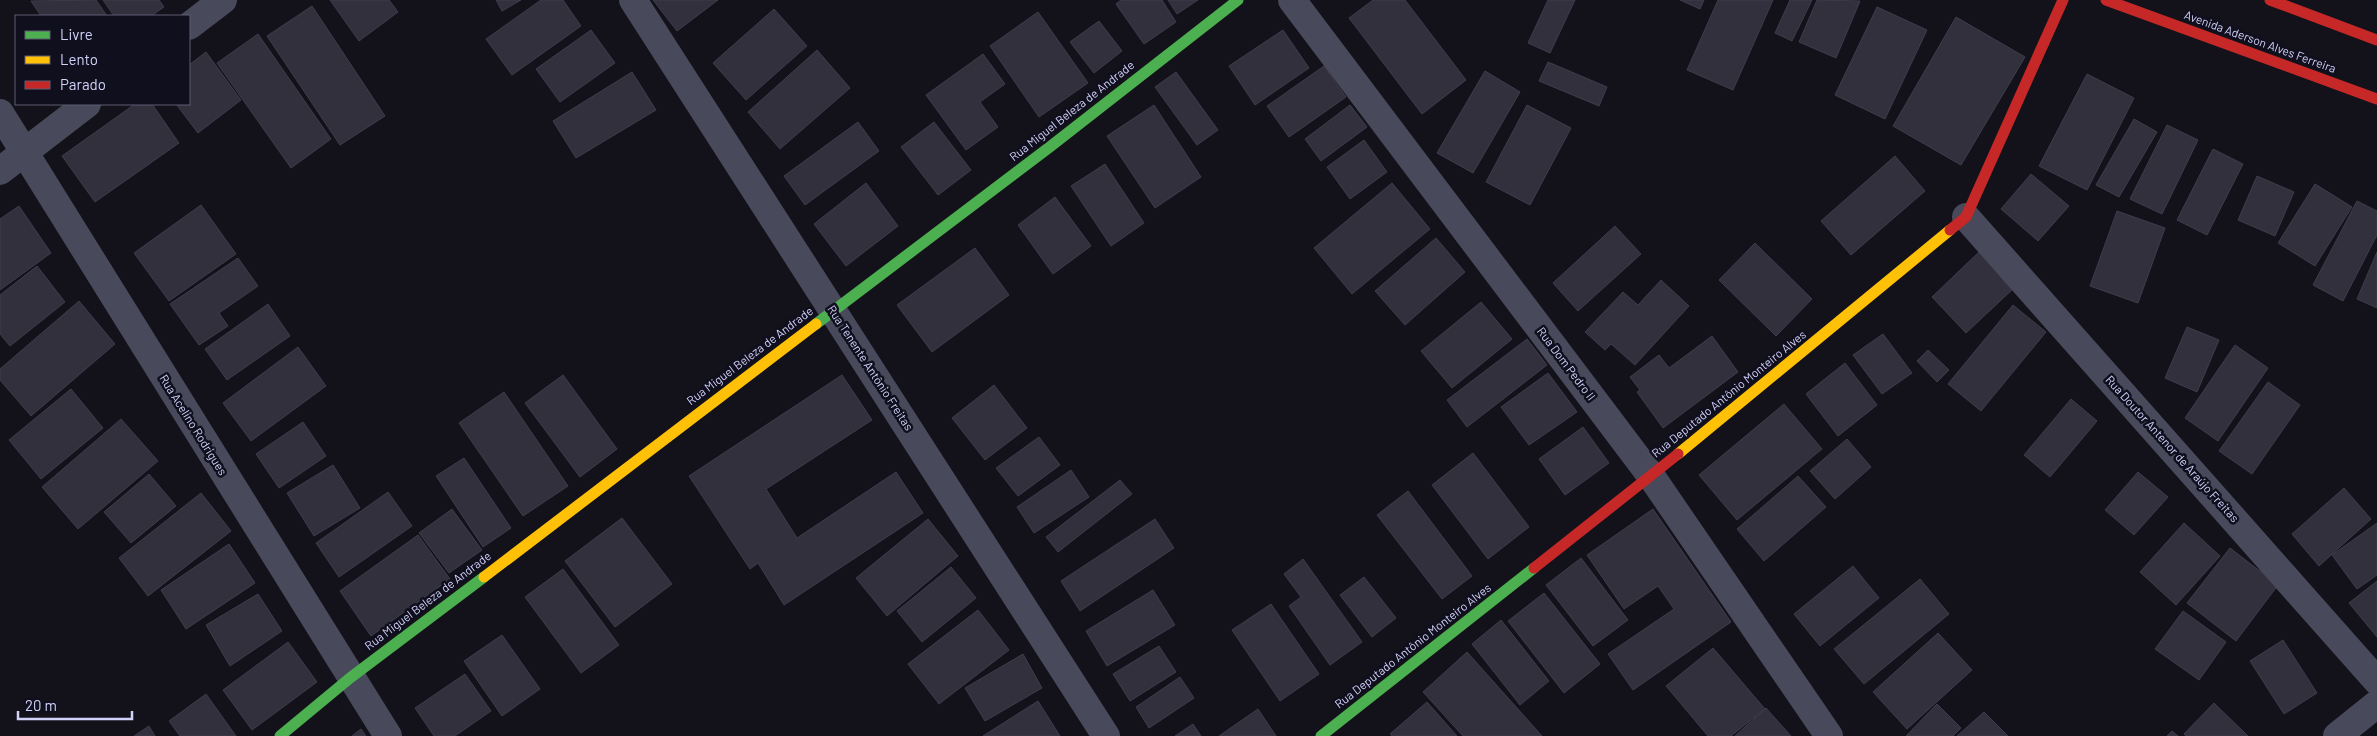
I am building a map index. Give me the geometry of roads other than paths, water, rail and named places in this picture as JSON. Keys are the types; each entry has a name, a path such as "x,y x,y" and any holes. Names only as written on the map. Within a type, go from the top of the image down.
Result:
{"street":[{"path":"190,25 223,0"},
{"name":"Rua Tenente Antônio Freitas","path":"633,0 1106,736"},
{"name":"Rua Miguel Beleza de Andrade","path":"280,736 350,678 1238,0"},
{"name":"Rua Dom Pedro II","path":"1292,0 1651,476 1829,736"},
{"name":"Rua Deputado Antônio Monteiro Alves","path":"1321,736 1651,476 1966,217 2063,0"},
{"name":"Avenida Aderson Alves Ferreira","path":"2106,0 2377,99"},
{"path":"2270,0 2377,40"},
{"path":"0,171 86,105"},
{"name":"Rua Acelino Rodrigues","path":"0,113 350,678 388,736"},
{"name":"Rua Doutor Antenor de Araújo Freitas","path":"1966,217 2377,681"},
{"path":"2337,736 2377,704"}]}
